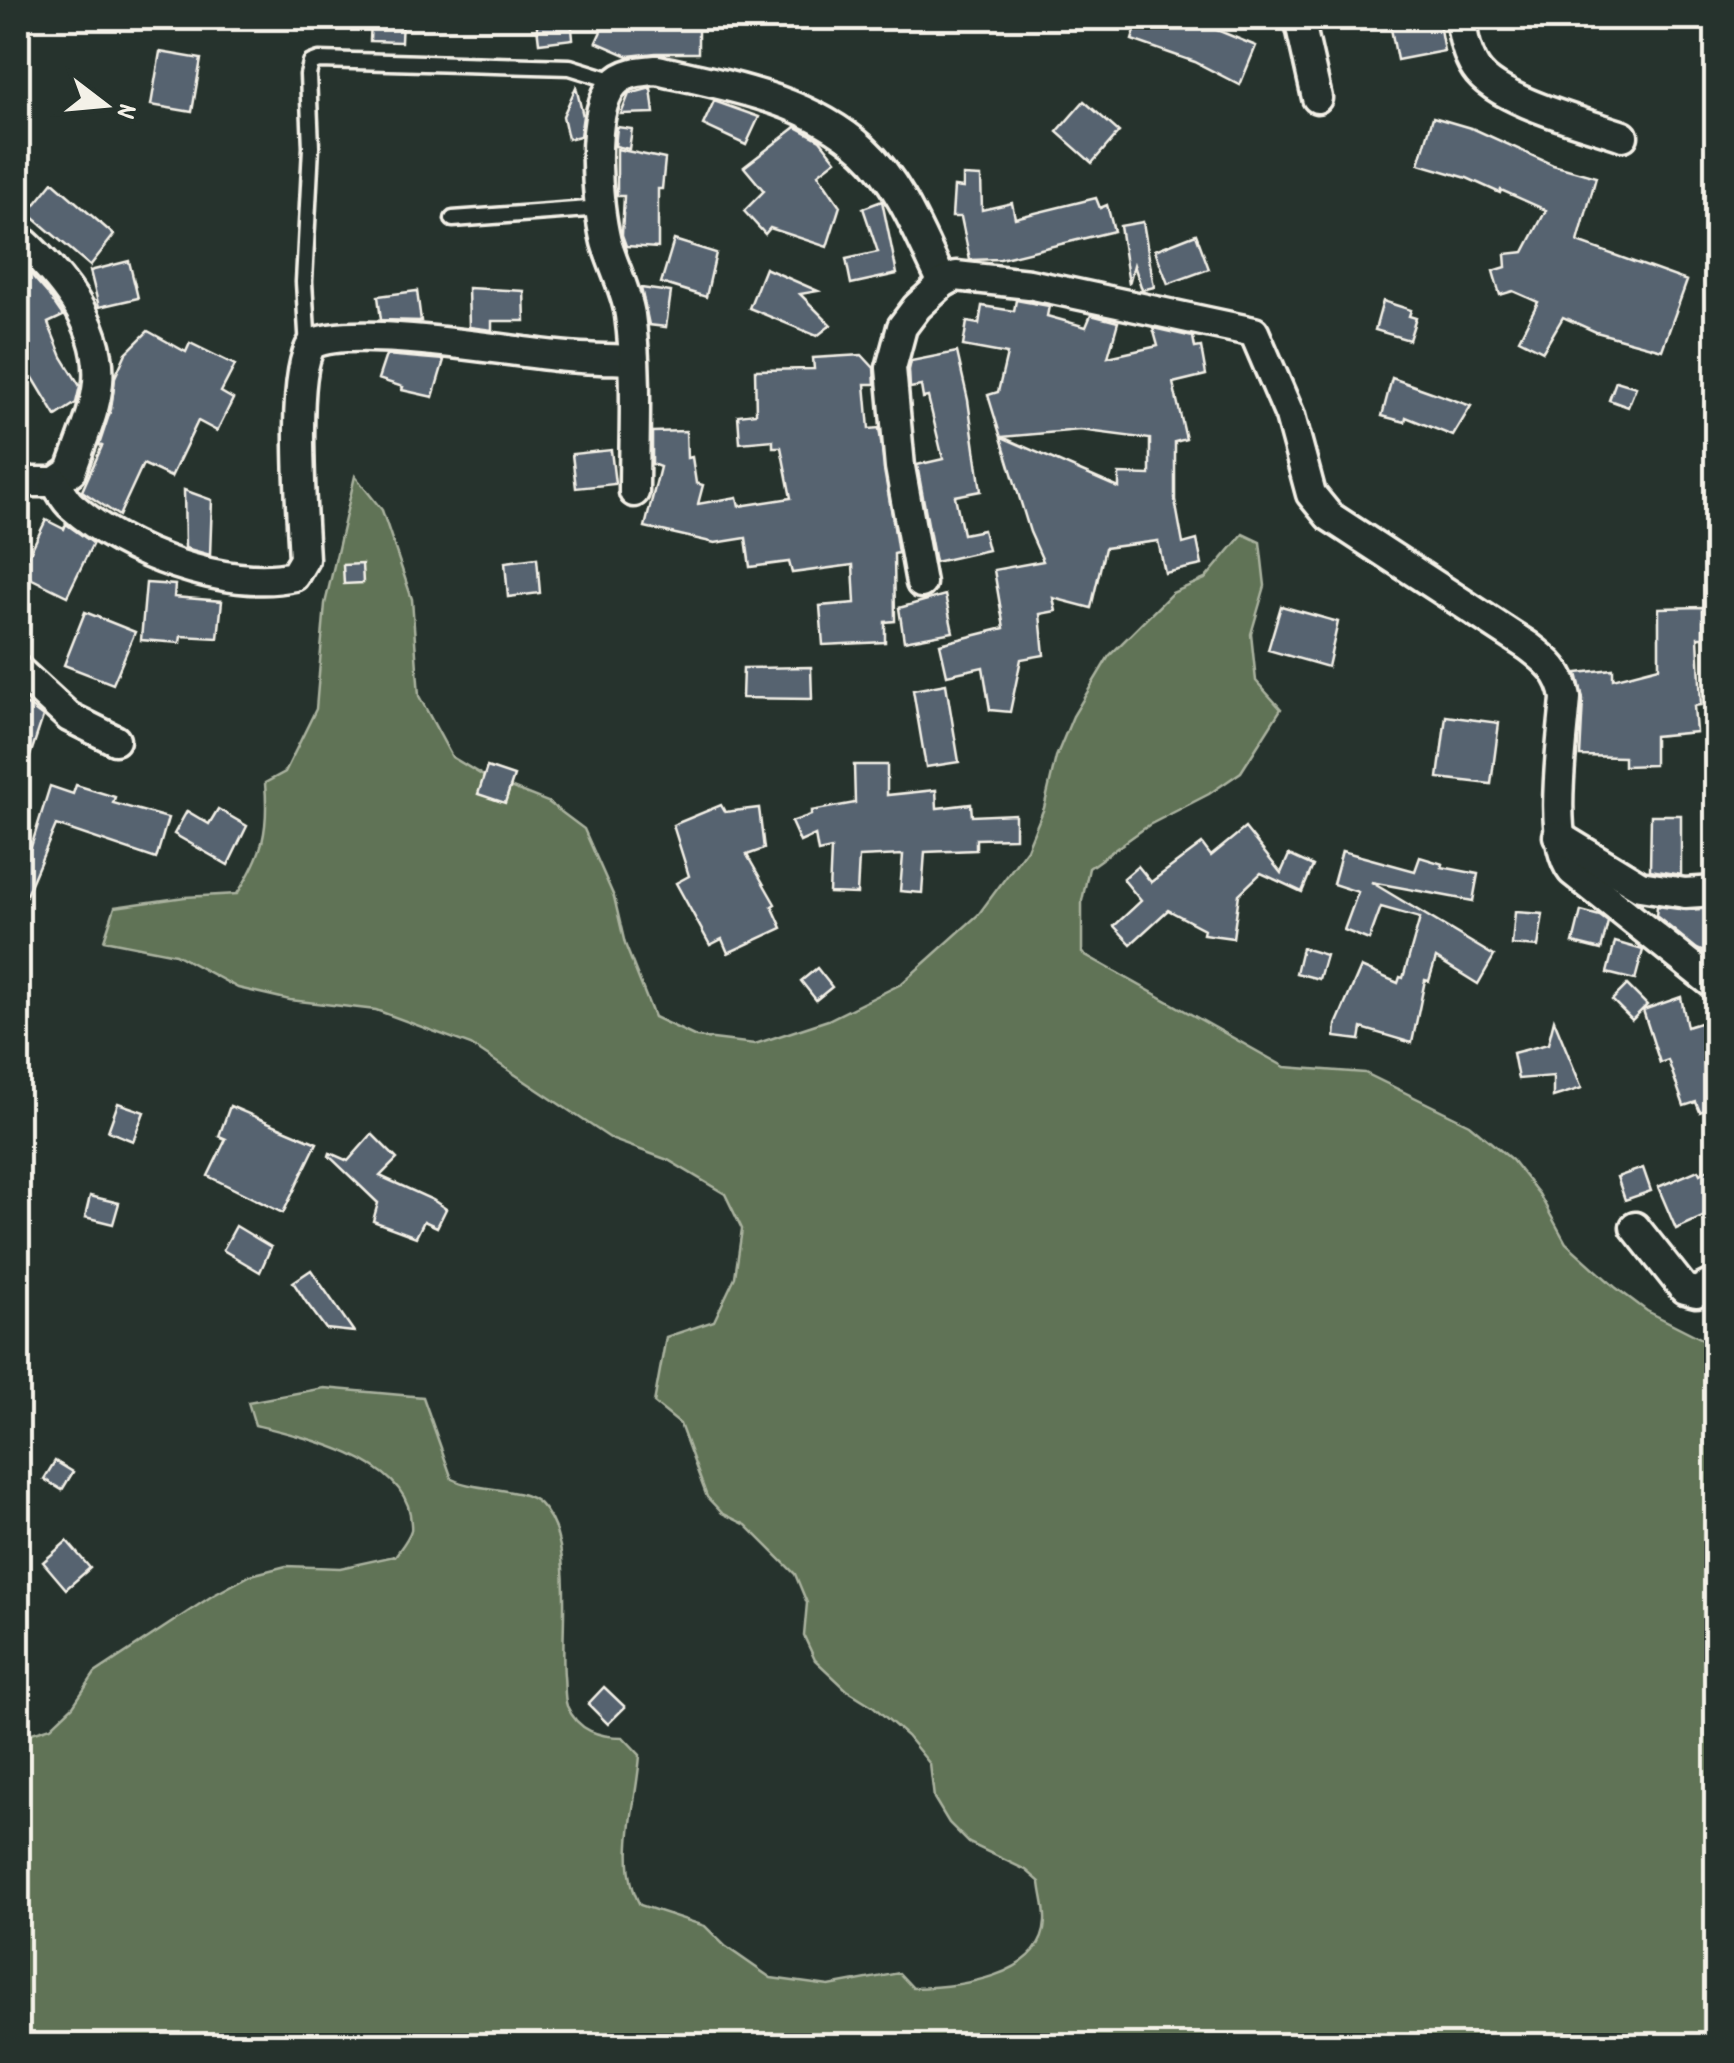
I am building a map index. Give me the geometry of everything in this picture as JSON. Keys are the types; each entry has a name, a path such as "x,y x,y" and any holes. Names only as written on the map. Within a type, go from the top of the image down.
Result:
{"street":[{"path":"1272,18 1300,23 1317,98"},
{"path":"1460,18 1466,48 1486,81 1507,95 1623,136"},
{"path":"634,492 630,312 606,240 602,208 599,125 602,104 615,81 637,72 657,70 784,101 823,120 866,151 902,200 943,284"},
{"path":"18,237 66,287 89,329 98,382 71,472 55,482 18,478"},
{"path":"922,583 900,466 891,368 902,328 943,284 956,276 1029,284 1254,332 1290,416 1311,494 1328,516 1528,646 1556,669 1566,698 1558,836 1561,854 1572,871 1716,987"},
{"path":"55,482 69,505 142,551 222,576 279,580 294,576 304,559 300,402 308,350 326,339 398,338 562,357 634,360"},
{"path":"18,670 69,717 115,740"},
{"path":"1558,836 1640,886 1686,893 1716,890"},
{"path":"1635,1227 1684,1289 1696,1292 1716,1282"}],"lane":[{"path":"308,350 304,282 311,63 319,60 570,66 615,81"},
{"path":"453,219 602,208"}],"green space":[{"path":"355,476 382,510 412,599 419,696 452,757 487,778 548,802 584,829 614,897 625,944 654,1017 696,1037 755,1044 828,1020 901,984 978,915 1027,849 1073,716 1109,656 1172,593 1205,579 1243,534 1260,542 1265,586 1251,634 1256,681 1281,709 1241,772 1209,794 1149,825 1089,868 1082,901 1082,953 1285,1067 1365,1073 1469,1124 1512,1160 1539,1194 1566,1243 1647,1311 1716,1346 1716,2045 18,2046 18,1733 51,1727 73,1706 95,1673 251,1575 286,1566 340,1568 395,1556 410,1533 410,1514 403,1495 369,1464 322,1443 255,1425 248,1402 324,1388 423,1397 452,1479 532,1498 551,1520 564,1585 567,1706 583,1727 606,1736 623,1737 640,1755 629,1870 640,1905 705,1926 725,1946 771,1978 829,1986 899,1973 913,1988 994,1976 1029,1956 1040,1941 1045,1922 1040,1882 1026,1870 969,1843 949,1823 934,1798 930,1764 907,1736 815,1660 804,1636 807,1603 795,1574 746,1525 722,1513 707,1497 680,1424 654,1403 666,1337 714,1321 735,1277 742,1229 725,1194 668,1160 613,1140 471,1045 376,1010 290,1000 238,988 175,954 104,940 115,907 237,894 246,880 262,841 265,783 285,772 316,709 325,604"}],"building":[{"path":"371,18 402,18 401,42 370,41"},
{"path":"536,18 571,18 573,39 539,43"},
{"path":"607,18 698,18 698,53 628,56 596,42"},
{"path":"1139,18 1207,18 1220,23 1217,30 1256,46 1240,85 1195,62 1132,40"},
{"path":"1389,18 1438,18 1444,51 1397,60"},
{"path":"160,52 201,59 192,112 151,105"},
{"path":"576,87 583,116 580,136 568,139 563,116"},
{"path":"651,88 654,113 621,114 629,94"},
{"path":"714,101 759,117 746,145 703,125"},
{"path":"1084,101 1119,132 1092,163 1057,132"},
{"path":"1433,117 1474,129 1553,165 1596,177 1578,242 1687,281 1662,350 1596,332 1563,317 1543,351 1519,339 1538,302 1513,291 1500,295 1493,271 1506,267 1505,254 1524,252 1546,210 1501,190 1500,193 1419,164"},
{"path":"617,127 632,129 629,149 615,146"},
{"path":"796,127 820,140 836,160 818,174 840,206 827,247 770,228 765,234 744,211 764,191 744,167"},
{"path":"617,149 665,159 662,189 658,189 658,248 626,246 622,235 624,196 617,196"},
{"path":"963,176 981,177 982,210 1012,203 1015,218 1096,198 1100,208 1107,205 1114,231 1000,259 970,260 961,217 952,217 954,187 963,188"},
{"path":"53,182 114,235 90,266 28,213"},
{"path":"882,201 897,274 851,284 846,259 878,252 863,208"},
{"path":"1143,222 1154,287 1142,290 1134,265 1129,284 1120,226"},
{"path":"1196,234 1209,269 1168,284 1155,250"},
{"path":"674,240 716,253 706,297 661,283"},
{"path":"18,260 63,316 48,323 80,386 76,403 56,416 29,371 18,378"},
{"path":"129,261 138,298 99,307 90,271"},
{"path":"765,268 818,291 800,294 831,325 817,336 749,308"},
{"path":"468,288 524,291 525,321 492,321 492,330 469,327"},
{"path":"641,288 671,292 666,327 649,325"},
{"path":"417,291 421,321 381,320 378,296"},
{"path":"1016,300 1049,306 1047,316 1086,327 1091,315 1118,322 1108,357 1158,346 1153,328 1193,337 1195,348 1201,347 1206,375 1173,383 1186,439 1175,442 1175,500 1183,544 1197,540 1202,565 1165,573 1158,541 1105,548 1091,608 1053,598 1056,611 1040,614 1044,655 1021,659 1010,712 990,710 983,667 947,675 940,644 1004,628 994,570 1043,561 1030,532 988,395 998,392 1007,354 963,346 967,322 979,324 982,306 1014,311","holes":["1080,430 1150,439 1150,475 1119,474 1119,488 1002,437"]},
{"path":"1383,301 1411,310 1409,316 1416,318 1409,340 1375,330"},
{"path":"148,331 186,352 190,343 235,365 221,392 233,399 217,431 198,421 171,477 143,464 119,516 82,491 102,446 99,445 111,409 115,377 126,353"},
{"path":"957,352 981,491 955,496 963,534 983,530 988,550 935,562 917,465 943,459 928,397 923,398 921,386 910,388 909,370 911,361"},
{"path":"386,355 444,360 433,397 378,379"},
{"path":"862,355 874,368 875,384 865,384 869,429 879,428 898,553 894,554 895,621 885,622 885,642 823,645 820,606 855,603 853,565 792,573 789,562 750,567 746,538 715,543 645,527 660,467 652,464 652,432 686,431 687,458 692,457 696,483 703,485 698,504 737,497 739,506 791,498 781,447 773,447 773,440 740,443 738,415 756,413 755,370 814,369 813,358"},
{"path":"1392,378 1471,406 1453,436 1406,417 1405,422 1382,416"},
{"path":"1616,381 1636,387 1628,407 1609,400"},
{"path":"611,450 615,484 576,488 572,454"},
{"path":"184,490 212,500 210,555 185,548"},
{"path":"46,520 64,529 66,524 93,543 67,596 20,573"},
{"path":"537,558 540,593 508,597 505,562"},
{"path":"362,564 363,583 344,584 343,565"},
{"path":"146,583 175,585 174,597 222,601 218,638 181,636 180,643 141,640"},
{"path":"945,595 953,632 904,641 899,608"},
{"path":"1281,606 1338,622 1328,667 1268,650"},
{"path":"1703,607 1703,637 1698,637 1701,705 1694,706 1696,732 1654,736 1654,765 1624,766 1624,757 1580,756 1583,699 1577,673 1613,669 1613,679 1659,667 1659,608"},
{"path":"85,612 135,632 113,684 64,665"},
{"path":"811,667 812,699 742,698 743,668"},
{"path":"946,684 959,762 926,767 913,690"},
{"path":"18,698 43,717 21,783 18,782"},
{"path":"1446,716 1499,723 1491,784 1438,778"},
{"path":"854,765 887,765 887,795 936,790 937,808 971,804 972,816 1015,814 1015,838 976,839 976,850 925,852 922,893 900,891 903,855 859,857 857,894 829,893 831,849 818,852 815,835 800,842 791,822 811,815 811,811 855,803"},
{"path":"487,767 514,776 505,803 478,794"},
{"path":"76,785 115,797 113,803 168,818 156,859 56,825 18,914 18,855 22,844 31,847 50,786 73,794"},
{"path":"721,805 725,812 759,808 764,849 747,855 775,904 772,906 782,928 728,953 722,939 710,945 676,883 689,876 673,825"},
{"path":"218,809 247,826 228,865 174,834 187,811 209,824"},
{"path":"1651,815 1681,815 1681,875 1650,870"},
{"path":"1245,828 1281,873 1289,855 1313,866 1302,892 1261,873 1239,894 1233,938 1203,934 1204,929 1168,910 1131,944 1114,926 1141,901 1123,879 1138,866 1151,882 1202,844 1211,856"},
{"path":"1342,851 1415,871 1420,857 1443,864 1442,867 1478,874 1473,901 1371,882 1494,956 1478,984 1436,958 1429,981 1425,980 1412,1043 1362,1028 1360,1040 1335,1037 1336,1025 1361,967 1398,983 1403,978 1420,918 1381,907 1369,940 1344,930 1358,892 1333,884"},
{"path":"1657,906 1686,910 1716,908 1716,958 1697,949 1656,916"},
{"path":"1581,911 1608,922 1601,950 1573,943"},
{"path":"1515,912 1543,914 1538,947 1512,945"},
{"path":"1615,942 1643,950 1635,980 1607,973"},
{"path":"1302,948 1326,955 1319,979 1296,973"},
{"path":"817,968 832,987 816,1000 801,981"},
{"path":"1627,985 1647,1005 1632,1020 1612,1000"},
{"path":"1681,997 1687,1027 1706,1021 1713,1046 1703,1049 1716,1091 1716,1106 1700,1112 1696,1102 1684,1106 1668,1060 1660,1063 1643,1010"},
{"path":"1554,1020 1582,1088 1553,1097 1553,1076 1518,1079 1513,1053 1548,1044"},
{"path":"118,1103 144,1112 133,1141 108,1131"},
{"path":"230,1106 317,1143 283,1213 208,1176 226,1139 219,1136"},
{"path":"372,1134 397,1159 380,1176 446,1209 437,1227 424,1221 416,1237 373,1221 378,1203 329,1156 330,1153 348,1161"},
{"path":"1716,1165 1716,1211 1676,1229 1658,1187"},
{"path":"1643,1168 1651,1191 1625,1200 1617,1177"},
{"path":"90,1196 119,1203 113,1224 85,1217"},
{"path":"236,1226 271,1247 260,1272 223,1250"},
{"path":"311,1270 354,1332 326,1329 306,1302 293,1282"},
{"path":"55,1461 73,1472 62,1490 44,1479"},
{"path":"67,1541 90,1568 66,1589 43,1562"},
{"path":"604,1687 625,1707 608,1724 588,1704"}]}
